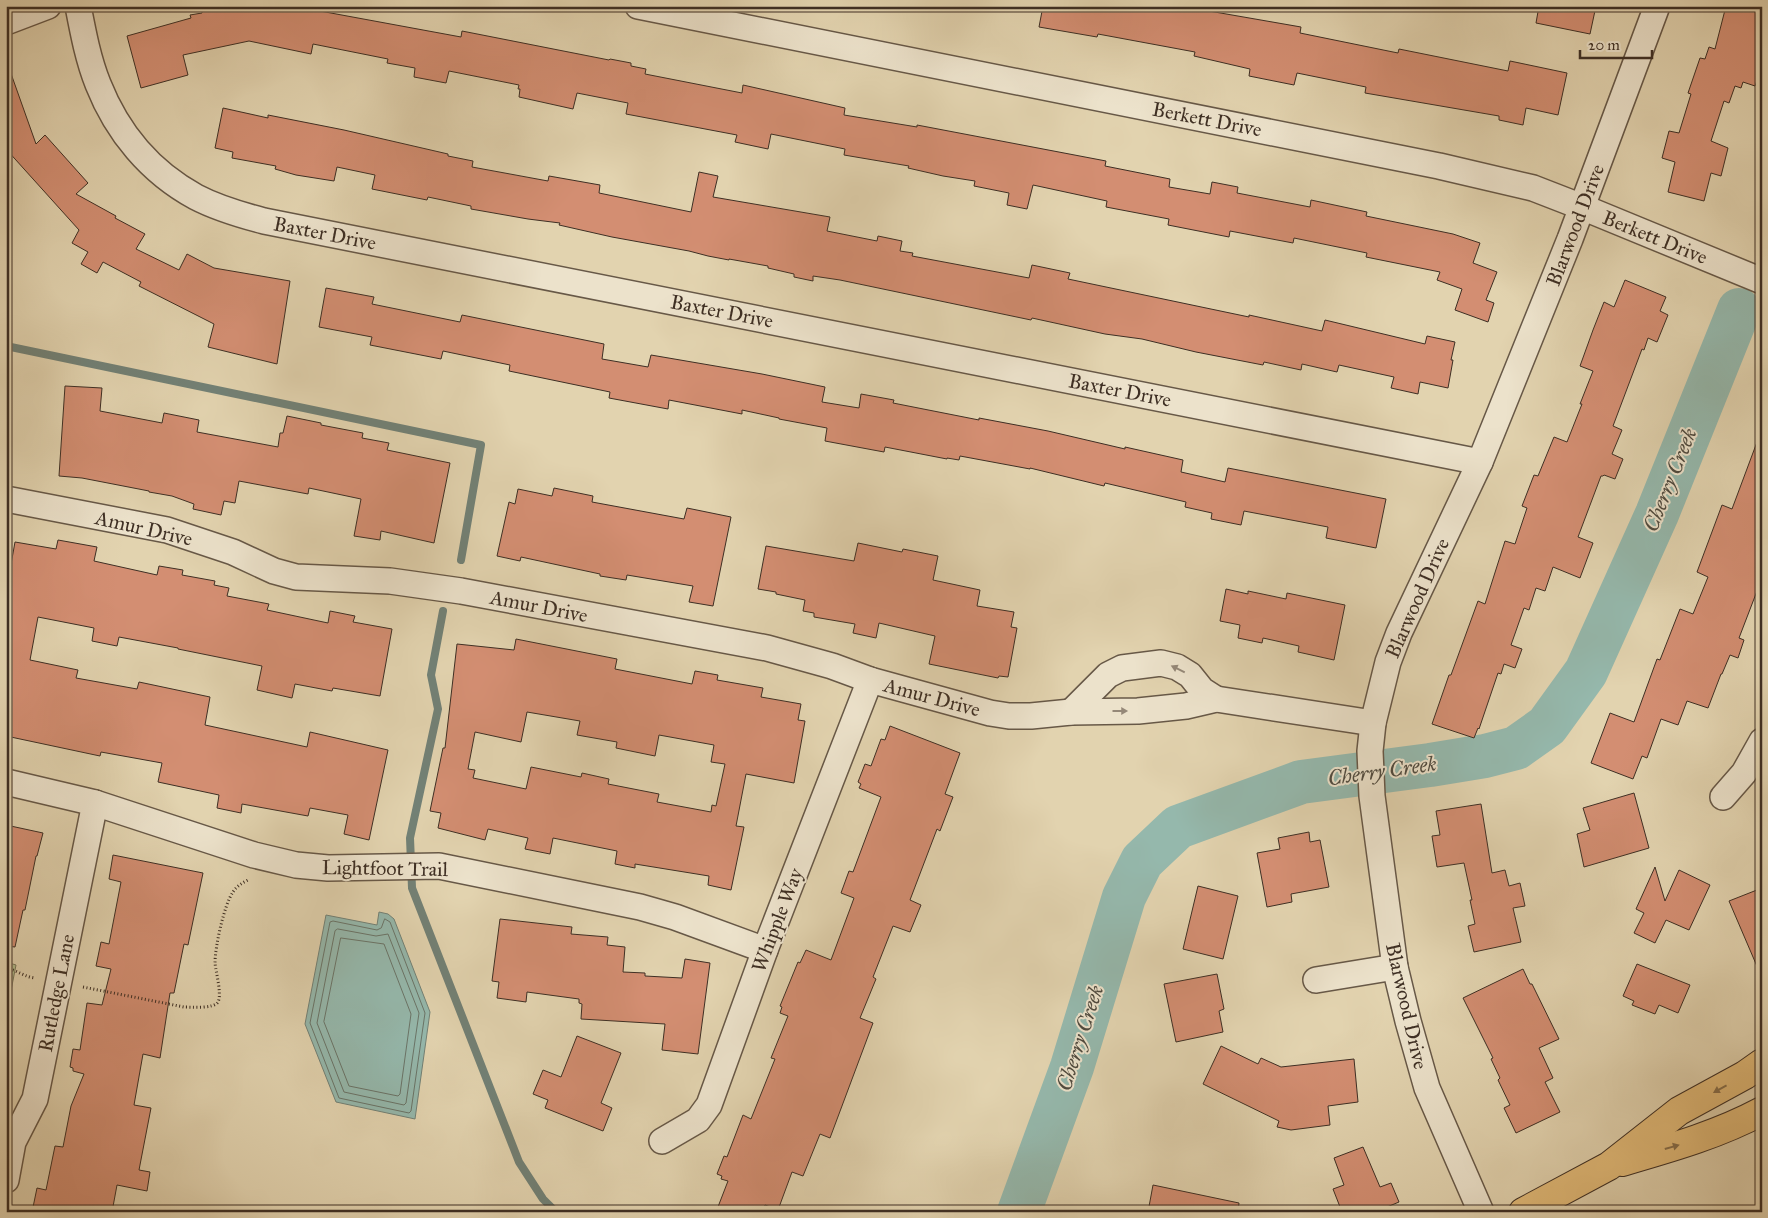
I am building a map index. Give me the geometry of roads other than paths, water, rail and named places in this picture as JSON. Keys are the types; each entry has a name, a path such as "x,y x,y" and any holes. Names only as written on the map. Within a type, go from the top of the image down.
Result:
{"main road":[{"path":"1523,1212 1609,1166 1679,1111 1745,1075 1762,1063"},
{"path":"1609,1166 1695,1141 1762,1111"}],"street":[{"path":"6,22 48,6"},
{"name":"Baxter Drive","path":"78,6 87,51 98,85 118,124 140,155 167,180 197,198 230,212 283,225 1480,462"},
{"name":"Berkett Drive","path":"638,6 1439,166 1533,188 1762,281"},
{"name":"Blarwood Drive","path":"1481,1212 1427,1088 1395,967 1372,796 1370,751 1373,724 1388,662 1399,633 1480,462 1582,207 1657,6"},
{"name":"Amur Drive","path":"6,499 167,530 233,552 274,571 296,577 390,581 461,591 767,648 832,666 870,680 999,714 1031,716 1071,712 1138,711 1186,706 1216,699 1373,724"},
{"name":"Amur Drive","path":"1071,712 1108,675 1122,668 1161,663 1177,667 1190,676 1202,690 1216,699"},
{"name":"Whipple Way","path":"662,1141 698,1120 709,1105 766,950 870,680"},
{"path":"1723,797 1744,773 1762,741"},
{"name":"Lightfoot Trail","path":"6,782 39,788 95,803 254,855 296,865 328,868 439,866 640,906 766,950"},
{"name":"Rutledge Lane","path":"6,1180 13,1142 14,1122 35,1099 95,803"},
{"path":"1316,980 1395,967"}],"water":[{"path":"379,912 388,914 394,919 430,1012 415,1119 336,1102 305,1024 326,915 377,925"}],"waterway":[{"name":"Cherry Creek","path":"1019,1212 1072,1067 1124,897 1142,861 1178,827 1301,782 1485,756 1516,748 1547,726 1586,672 1657,514 1739,310"},
{"path":"6,346 481,445 461,560"},
{"path":"443,611 431,675 438,709 410,838 412,888 519,1162 543,1199 556,1212"}]}
